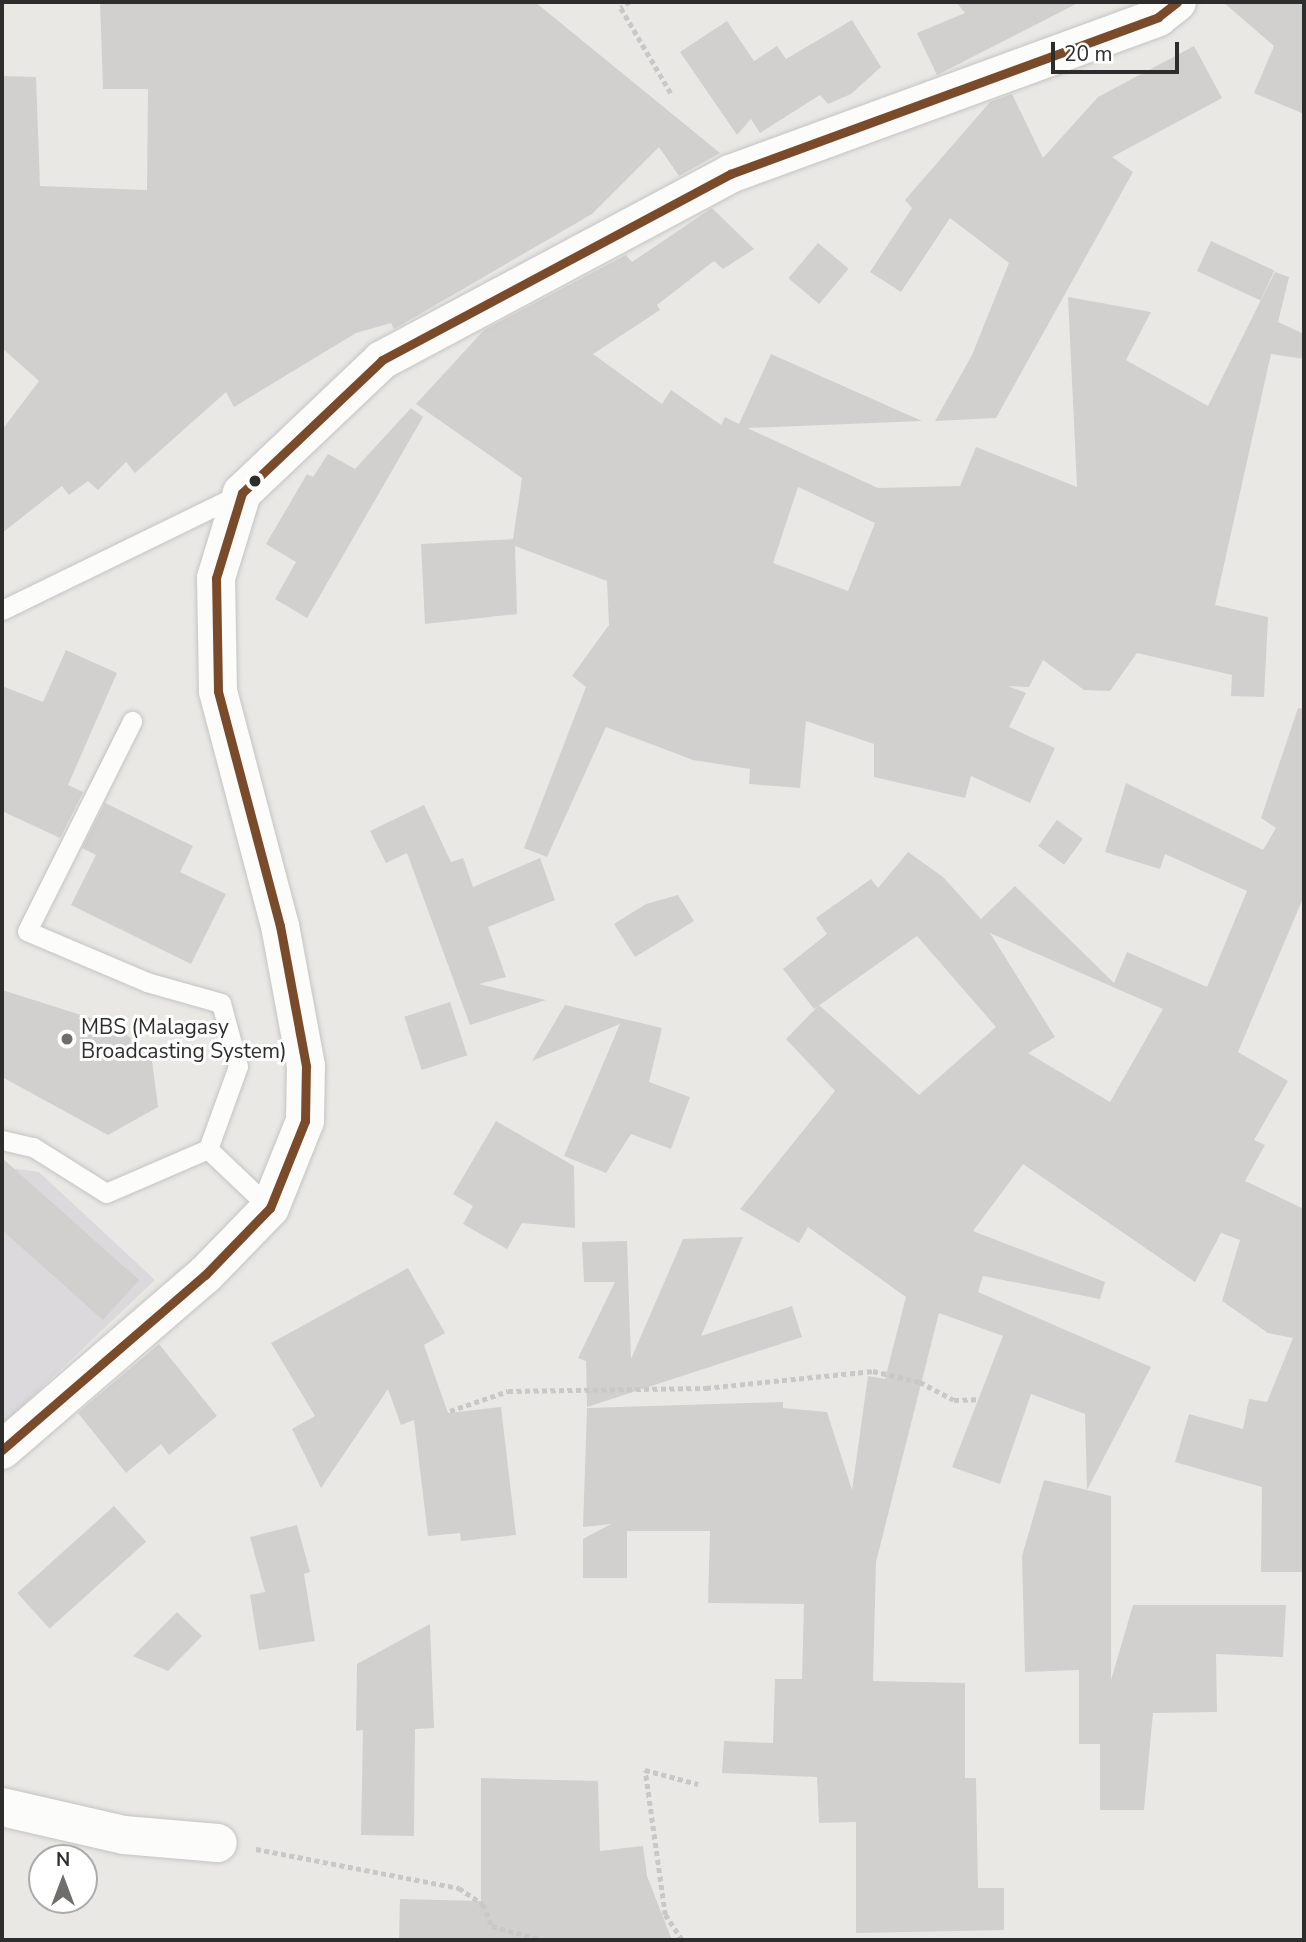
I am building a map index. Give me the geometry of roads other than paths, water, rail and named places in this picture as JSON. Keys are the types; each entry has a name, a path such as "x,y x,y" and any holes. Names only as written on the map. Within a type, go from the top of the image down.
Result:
{"street":[{"path":"2,1450 205,1275 271,1208 305,1121 306,1066 280,926 218,691 216,578 242,493 382,360 730,174 1158,17 1177,2"},
{"path":"2,1807 124,1835 218,1843"}],"lane":[{"path":"2,610 242,493"},
{"path":"2,1140 33,1147 106,1193 208,1149 238,1066 221,1003 147,982 27,931 132,721"},
{"path":"208,1149 271,1208"}],"place":[{"name":"MBS (Malagasy Broadcasting System)","path":"67,1039"}]}
